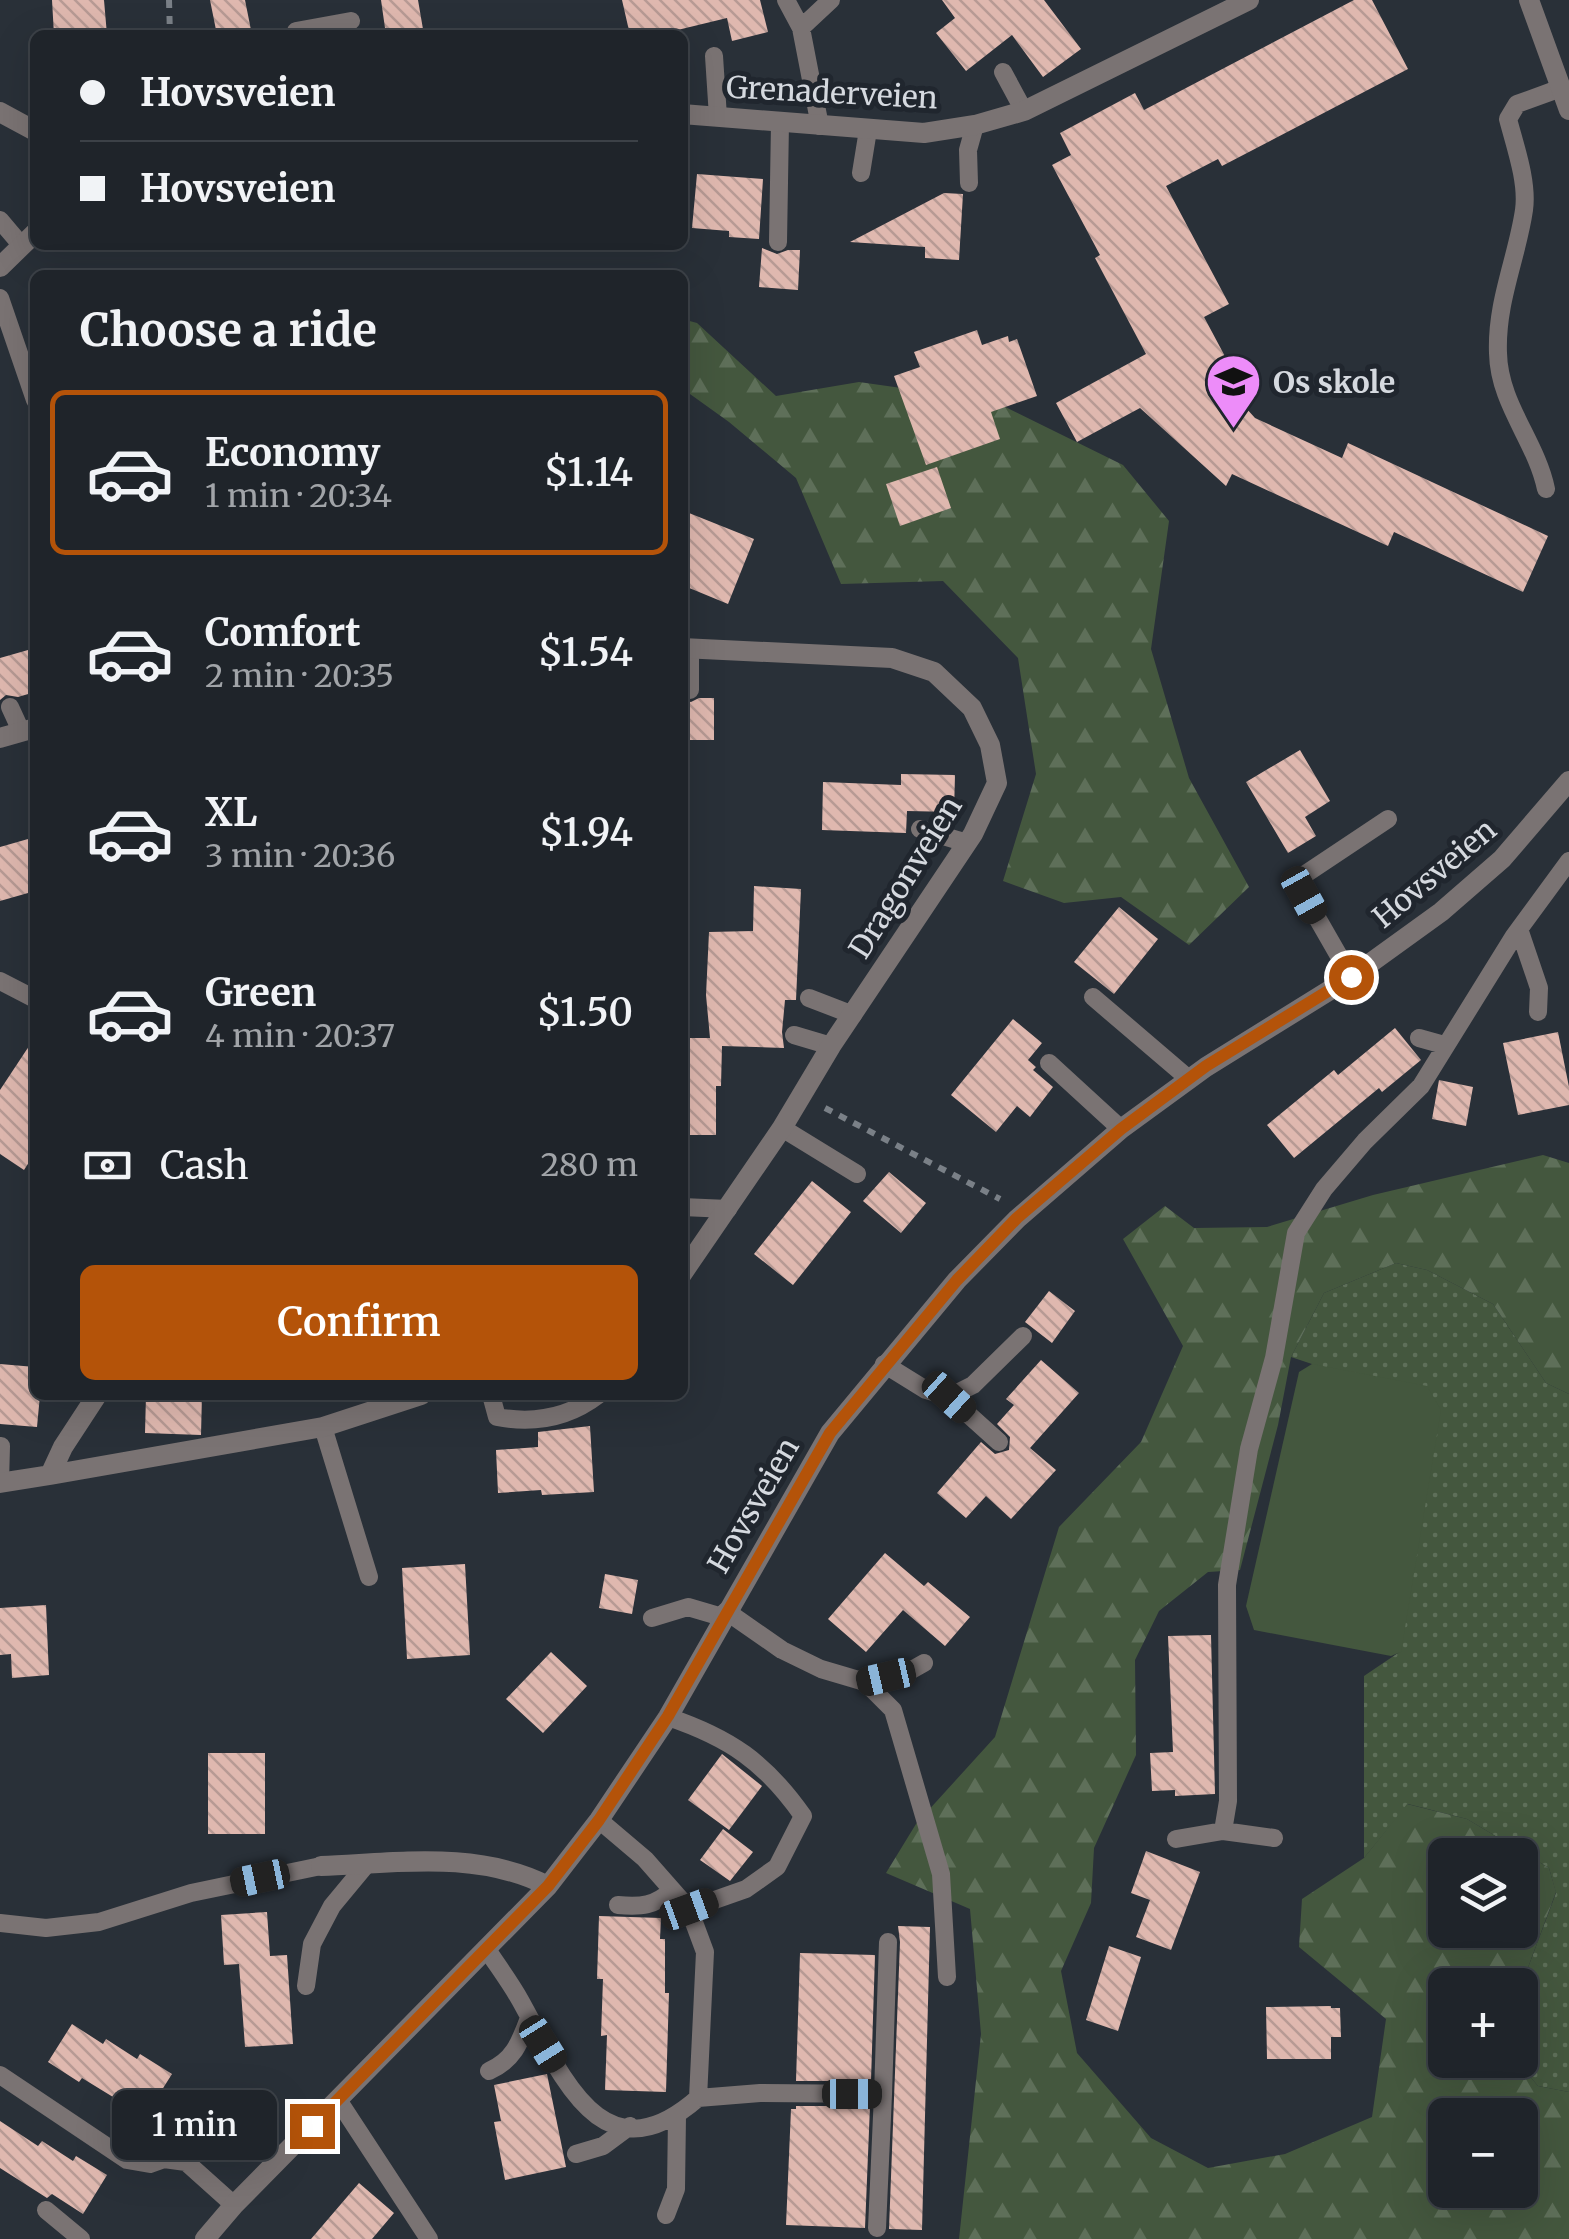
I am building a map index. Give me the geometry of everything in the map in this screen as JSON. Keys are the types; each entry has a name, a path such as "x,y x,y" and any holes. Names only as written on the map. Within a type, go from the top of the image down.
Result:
{"street":[{"name":"Grenaderveien","path":"688,114 868,130 924,132 975,125 1024,111 1247,0"},
{"path":"1529,0 1569,110"},
{"path":"0,112 30,129"},
{"path":"0,267 28,239"},
{"name":"Dragonveien","path":"688,648 892,658 934,672 972,708 990,745 997,783 966,844 688,1266"},
{"name":"Hovsveien","path":"205,2239 548,1886 599,1820 668,1716 830,1433 957,1280 1024,1212 1121,1129 1276,1020 1351,977 1441,912 1502,859 1569,782"},
{"path":"50,1475 63,1447 95,1400"},
{"path":"0,1483 323,1426 405,1400"},
{"path":"320,1866 464,1861 527,1875 548,1886"}],"lane":[{"path":"786,0 801,28 820,126"},
{"path":"801,28 832,0"},
{"path":"310,30 351,21"},
{"path":"714,56 718,117"},
{"path":"1004,72 1024,111"},
{"path":"1546,489 1541,464 1509,404 1500,374 1498,318 1525,206 1508,119 1517,104 1561,88"},
{"path":"778,242 780,122"},
{"path":"969,183 968,150 975,125"},
{"path":"861,172 868,130"},
{"path":"0,220 28,239"},
{"path":"0,298 30,385"},
{"path":"688,669 690,690"},
{"path":"10,707 23,735"},
{"path":"1351,977 1304,895 1304,875 1388,819"},
{"path":"920,829 966,844"},
{"path":"1223,1831 1228,1801 1227,1585 1249,1449 1274,1358 1296,1232 1324,1189 1365,1141 1421,1086 1519,929 1569,861"},
{"path":"1519,929 1540,988 1538,1012"},
{"path":"0,981 30,997"},
{"path":"1093,997 1189,1079"},
{"path":"809,998 852,1015"},
{"path":"794,1035 832,1046"},
{"path":"1418,1038 1444,1044"},
{"path":"1050,1062 1121,1129"},
{"path":"782,1128 857,1174"},
{"path":"688,1207 728,1209"},
{"path":"949,1397 973,1385 1023,1336"},
{"path":"884,1364 926,1390 949,1397 999,1442"},
{"path":"492,1400 497,1417 521,1421 575,1412 591,1400"},
{"path":"323,1426 369,1577"},
{"path":"0,1483 1,1446"},
{"path":"652,1618 688,1607 724,1614 782,1650 822,1669 864,1682 893,1710 941,1874 946,1977"},
{"path":"864,1682 908,1672 924,1662"},
{"path":"668,1716 724,1738 779,1782 804,1816 777,1866 746,1889 689,1909"},
{"path":"599,1820 646,1860 689,1909 705,1952 698,2098"},
{"path":"1176,1839 1223,1831 1274,1838"},
{"path":"306,1986 312,1944 332,1906 366,1864"},
{"path":"0,1923 46,1928 99,1922 191,1893 320,1866"},
{"path":"618,1905 640,1907 658,1902 672,1890"},
{"path":"877,2228 888,1942"},
{"path":"486,1948 580,2104 613,2126 652,2127 677,2116 698,2098 883,2094"},
{"path":"490,2071 504,2064 517,2048 529,2018"},
{"path":"0,2075 127,2160 150,2164 164,2159 186,2162 234,2205"},
{"path":"338,2100 429,2239"},
{"path":"666,2215 676,2189 677,2116"},
{"path":"576,2154 603,2146 630,2126"},
{"path":"46,2210 80,2239"}],"path":[{"path":"170,0 170,30"},
{"path":"801,1096 1024,1212"}],"green space":[{"path":"688,321 697,323 776,396 859,382 993,401 1123,465 1169,521 1151,649 1189,778 1249,887 1189,945 1121,897 1064,903 1003,881 1036,774 1018,658 943,581 841,584 796,478 688,393"},
{"path":"1543,1155 1569,1163 1569,1394 1546,1383 1493,1304 1427,1270 1396,1263 1324,1293 1291,1357 1278,1425 1240,1570 1208,1572 1159,1611 1135,1660 1136,1755 1094,1848 1091,1903 1061,1971 1077,2053 1151,2138 1208,2168 1285,2154 1372,2117 1386,2019 1299,1947 1302,1899 1364,1858 1407,1804 1467,1819 1499,1838 1428,1838 1428,1948 1535,1948 1528,1968 1428,1968 1428,2078 1531,2078 1538,2086 1569,2092 1569,2239 959,2239 981,2034 970,1909 886,1873 916,1824 995,1737 1059,1527 1141,1442 1183,1346 1123,1239 1165,1206 1194,1228 1267,1227 1373,1195"},
{"path":"1396,1263 1427,1270 1493,1304 1546,1383 1569,1394 1569,2092 1538,2086 1531,2078 1538,2078 1538,1968 1528,1968 1556,1893 1549,1868 1538,1861 1538,1838 1499,1838 1467,1819 1408,1804 1364,1858 1364,1676 1401,1651 1312,1364 1291,1357 1324,1293"},
{"path":"1312,1364 1427,1386 1441,1410 1401,1652 1391,1656 1254,1630 1246,1606 1299,1372"},
{"path":"1538,1861 1549,1868 1556,1892 1538,1940"}],"building":[{"path":"52,0 104,0 107,30 54,30"},
{"path":"210,0 245,0 251,30 216,30"},
{"path":"381,0 418,0 423,30 385,30"},
{"path":"622,0 760,0 768,32 732,41 727,18 678,30 629,30"},
{"path":"942,0 1044,0 1081,49 1043,77 1012,35 966,71 936,33 955,18"},
{"path":"1354,0 1372,0 1408,69 1222,166 1218,159 1166,186 1229,304 1204,317 1246,408 1255,418 1342,458 1348,443 1548,536 1523,592 1394,532 1388,546 1232,474 1226,486 1140,408 1077,442 1056,403 1146,354 1052,165 1071,155 1060,133 1135,93 1144,110"},
{"path":"697,174 763,179 759,239 729,237 729,231 692,228"},
{"path":"944,193 963,194 959,260 925,258 925,247 850,242"},
{"path":"762,248 777,254 800,250 798,290 759,287"},
{"path":"977,330 982,345 1008,336 1009,342 1017,339 1037,396 991,412 1000,439 926,465 894,376 920,367 914,352"},
{"path":"937,467 951,508 900,526 886,484"},
{"path":"688,515 754,539 728,604 688,587"},
{"path":"30,649 30,693 6,695 0,700 0,658"},
{"path":"714,698 714,740 688,740 688,701"},
{"path":"1300,750 1330,801 1305,817 1316,836 1288,853 1246,782"},
{"path":"901,774 955,775 954,812 907,811 906,833 822,830 823,782 901,785"},
{"path":"30,838 30,892 0,901 0,847"},
{"path":"754,886 801,889 796,1000 785,1000 784,1048 722,1046 721,1086 716,1086 716,1135 688,1135 688,1038 710,1038 706,995 709,932 753,931"},
{"path":"1119,907 1158,939 1114,994 1074,962"},
{"path":"1013,1019 1042,1043 1028,1060 1036,1067 1033,1070 1053,1087 1030,1117 1017,1106 996,1132 951,1095"},
{"path":"1395,1028 1421,1060 1382,1092 1379,1088 1294,1158 1267,1125 1334,1070 1338,1075"},
{"path":"1558,1032 1569,1105 1518,1115 1503,1043"},
{"path":"30,1045 30,1161 24,1170 0,1154 0,1090"},
{"path":"1439,1080 1473,1087 1466,1126 1432,1119"},
{"path":"889,1172 926,1203 901,1233 863,1201"},
{"path":"812,1181 851,1212 793,1285 754,1254"},
{"path":"1049,1291 1075,1311 1052,1343 1025,1322"},
{"path":"1041,1360 1079,1393 1030,1448 1056,1470 1011,1519 986,1496 966,1518 937,1493 981,1442 995,1454 1009,1450 1010,1437 997,1424 1014,1405 1006,1399"},
{"path":"0,1364 30,1367 30,1400 40,1400 37,1427 0,1424"},
{"path":"146,1400 202,1400 201,1435 145,1433"},
{"path":"590,1426 594,1492 498,1493 496,1450 538,1447 538,1432"},
{"path":"885,1553 970,1617 945,1646 903,1610 866,1652 828,1619"},
{"path":"465,1564 470,1655 407,1659 402,1568"},
{"path":"605,1574 638,1580 632,1614 599,1608"},
{"path":"46,1605 49,1675 12,1678 11,1654 0,1655 0,1608"},
{"path":"1211,1635 1215,1794 1175,1796 1175,1790 1152,1791 1150,1753 1173,1752 1168,1636"},
{"path":"551,1652 587,1686 543,1733 506,1699"},
{"path":"208,1753 265,1753 265,1834 208,1834"},
{"path":"722,1754 762,1786 729,1830 688,1800"},
{"path":"723,1829 753,1852 730,1881 700,1860"},
{"path":"1146,1851 1200,1872 1171,1950 1136,1937 1150,1900 1131,1893"},
{"path":"267,1912 270,1956 287,1955 293,2044 245,2047 239,1964 224,1965 221,1915"},
{"path":"599,1916 661,1918 665,1993 669,1993 666,2092 605,2090 607,2035 601,2036 603,1979 597,1979"},
{"path":"898,1926 930,1927 922,2230 889,2229"},
{"path":"1109,1946 1141,1957 1118,2031 1086,2020"},
{"path":"800,1953 875,1955 871,2081 796,2081"},
{"path":"1266,2007 1340,2008 1341,2037 1331,2037 1331,2059 1267,2059"},
{"path":"72,2024 103,2044 106,2039 137,2059 140,2054 172,2074 148,2112 116,2092 113,2097 82,2078 79,2082 48,2062"},
{"path":"547,2074 566,2167 505,2180 494,2122 501,2121 494,2085"},
{"path":"870,2106 865,2228 786,2225 791,2109"},
{"path":"0,2121 38,2146 42,2141 73,2161 76,2156 107,2175 83,2214 52,2194 47,2198 0,2168"},
{"path":"359,2183 394,2213 372,2239 311,2239"}],"place":[{"name":"Os skole","path":"1234,431"}],"route":[{"path":"312,2126 548,1886 599,1820 668,1716 830,1433 957,1280 1017,1218 1121,1129 1206,1066 1351,977"}]}
